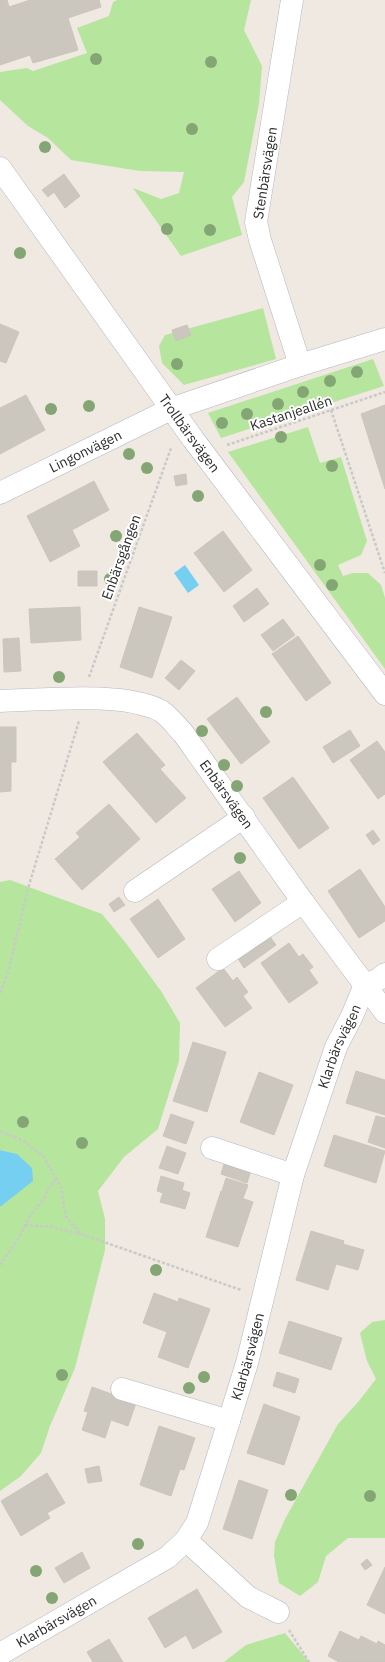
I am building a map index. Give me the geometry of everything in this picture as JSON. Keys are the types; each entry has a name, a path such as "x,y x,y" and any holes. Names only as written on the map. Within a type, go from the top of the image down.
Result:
{"street":[{"name":"Stenbärsvägen","path":"292,0 256,222 260,240 300,365"},
{"name":"Trollbärsvägen","path":"0,168 204,453 385,694"},
{"path":"177,416 300,365 385,339"},
{"name":"Lingonvägen","path":"0,493 177,416"},
{"name":"Enbärsvägen","path":"0,701 84,698 123,701 161,711 183,733 303,902 385,1012"},
{"path":"135,891 244,817"},
{"path":"218,960 303,902"},
{"path":"365,985 379,979 385,974"},
{"name":"Klarbärsvägen","path":"0,1654 168,1557 186,1540 197,1523 247,1363 293,1175 336,1047 352,1016 365,985"},
{"path":"212,1148 293,1175"},
{"path":"122,1389 229,1421"},
{"path":"186,1540 248,1597 278,1612"}],"path":[{"name":"Kastanjeallén","path":"204,453 385,392"},
{"path":"331,410 385,573"},
{"name":"Enbärsgången","path":"0,994 8,972 29,885 77,729 90,673 165,461 177,416"},
{"path":"0,1131 24,1141 43,1156 61,1187 66,1217 81,1234"},
{"path":"0,1265 18,1239 31,1214 43,1200 49,1187 56,1179"},
{"path":"25,1225 52,1226 81,1234 264,1298"},
{"path":"278,1612 309,1662"}],"green space":[{"path":"117,0 251,0 244,30 262,66 259,104 244,182 232,197 242,235 181,256 133,188 161,199 179,193 184,172 140,171 71,160 48,138 28,126 0,100 0,72 27,68 33,71 87,53 77,28 109,16 113,2"},
{"path":"263,308 276,359 184,385 162,363 159,346 165,335"},
{"path":"373,359 384,386 221,438 208,413"},
{"path":"308,427 320,463 341,457 367,541 361,555 338,565 343,576 353,573 368,573 381,585 385,598 385,669 228,452"},
{"path":"10,880 102,914 125,942 161,991 180,1023 179,1061 158,1129 124,1157 98,1191 105,1219 105,1250 75,1368 50,1426 41,1453 21,1476 0,1491 0,1207 13,1196 17,1154 0,1150 0,882"},
{"path":"385,1320 385,1538 348,1538 326,1556 318,1582 300,1596 279,1583 274,1556 275,1542 285,1519 338,1424 359,1401 376,1379 367,1361 360,1333 372,1322"},
{"path":"285,1633 309,1662 224,1662 246,1645"}],"water":[{"path":"185,565 199,585 188,593 174,573"},
{"path":"0,1150 17,1154 32,1168 33,1181 0,1207"}],"building":[{"path":"0,0 7,0 9,7 30,0 99,0 101,7 68,18 78,50 33,63 30,55 0,65"},
{"path":"64,174 80,196 65,208 54,192 48,197 42,190"},
{"path":"0,324 19,332 6,363 0,361"},
{"path":"187,325 191,335 176,341 172,330"},
{"path":"26,395 45,430 0,454 0,408"},
{"path":"385,405 385,489 361,414"},
{"path":"186,474 187,484 176,486 174,476"},
{"path":"94,481 109,510 72,530 80,546 50,562 27,516"},
{"path":"223,531 252,570 224,592 194,553"},
{"path":"78,571 97,571 97,586 78,586"},
{"path":"257,588 269,604 244,622 233,606"},
{"path":"80,607 81,640 31,643 29,609"},
{"path":"139,607 172,617 152,678 120,667"},
{"path":"283,619 295,635 273,651 261,635"},
{"path":"298,636 331,683 306,701 272,654"},
{"path":"19,638 21,671 4,672 3,639"},
{"path":"181,660 195,671 179,690 165,678"},
{"path":"237,697 270,742 241,764 207,719"},
{"path":"0,727 16,727 16,762 11,762 11,791 0,792"},
{"path":"350,730 360,746 333,763 323,747"},
{"path":"137,733 165,765 160,769 186,798 156,823 103,762"},
{"path":"377,741 385,752 385,794 378,799 350,760"},
{"path":"293,777 329,828 299,849 263,798"},
{"path":"109,804 140,839 82,890 55,859 80,837 76,833"},
{"path":"373,830 380,840 373,845 366,835"},
{"path":"360,869 385,907 385,921 359,938 328,891"},
{"path":"239,871 261,903 235,922 212,889"},
{"path":"119,897 125,905 114,912 109,904"},
{"path":"158,899 185,939 158,958 130,919"},
{"path":"266,931 276,945 244,968 235,954"},
{"path":"289,943 299,957 303,954 313,967 309,970 318,983 289,1003 261,963"},
{"path":"223,968 233,981 237,977 248,992 243,996 252,1008 225,1027 196,988"},
{"path":"193,1042 226,1052 207,1112 173,1101"},
{"path":"356,1071 385,1080 385,1115 346,1103"},
{"path":"259,1072 293,1085 274,1135 240,1122"},
{"path":"171,1114 194,1122 186,1144 163,1136"},
{"path":"376,1116 385,1118 385,1148 368,1142"},
{"path":"334,1135 385,1151 376,1183 324,1166"},
{"path":"167,1146 186,1153 178,1174 159,1168"},
{"path":"225,1161 251,1170 247,1183 221,1174"},
{"path":"161,1176 184,1183 182,1190 190,1193 185,1209 160,1202 163,1193 157,1191"},
{"path":"226,1178 248,1185 243,1198 222,1191"},
{"path":"221,1191 253,1202 238,1247 206,1237"},
{"path":"311,1231 344,1241 343,1244 364,1250 358,1270 336,1264 328,1290 296,1280"},
{"path":"154,1293 178,1302 179,1298 210,1309 188,1368 158,1357 167,1332 143,1323"},
{"path":"289,1321 342,1338 331,1370 279,1353"},
{"path":"277,1372 299,1379 295,1393 273,1386"},
{"path":"92,1387 136,1403 128,1426 111,1420 105,1438 82,1430 88,1412 84,1411"},
{"path":"264,1404 300,1417 284,1465 247,1453"},
{"path":"159,1426 195,1438 184,1470 180,1469 171,1496 140,1485"},
{"path":"99,1466 102,1481 88,1483 85,1469"},
{"path":"47,1473 65,1503 47,1513 50,1518 21,1536 1,1501"},
{"path":"239,1480 268,1490 252,1539 223,1529"},
{"path":"82,1552 90,1568 64,1583 55,1568"},
{"path":"367,1559 372,1565 365,1570 361,1564"},
{"path":"385,1567 385,1614 367,1605"},
{"path":"197,1589 222,1632 193,1649 186,1635 165,1648 148,1618"},
{"path":"340,1631 359,1640 361,1636 377,1644 378,1641 385,1645 385,1662 339,1662 328,1656"},
{"path":"109,1639 123,1662 93,1662 87,1652"}]}
